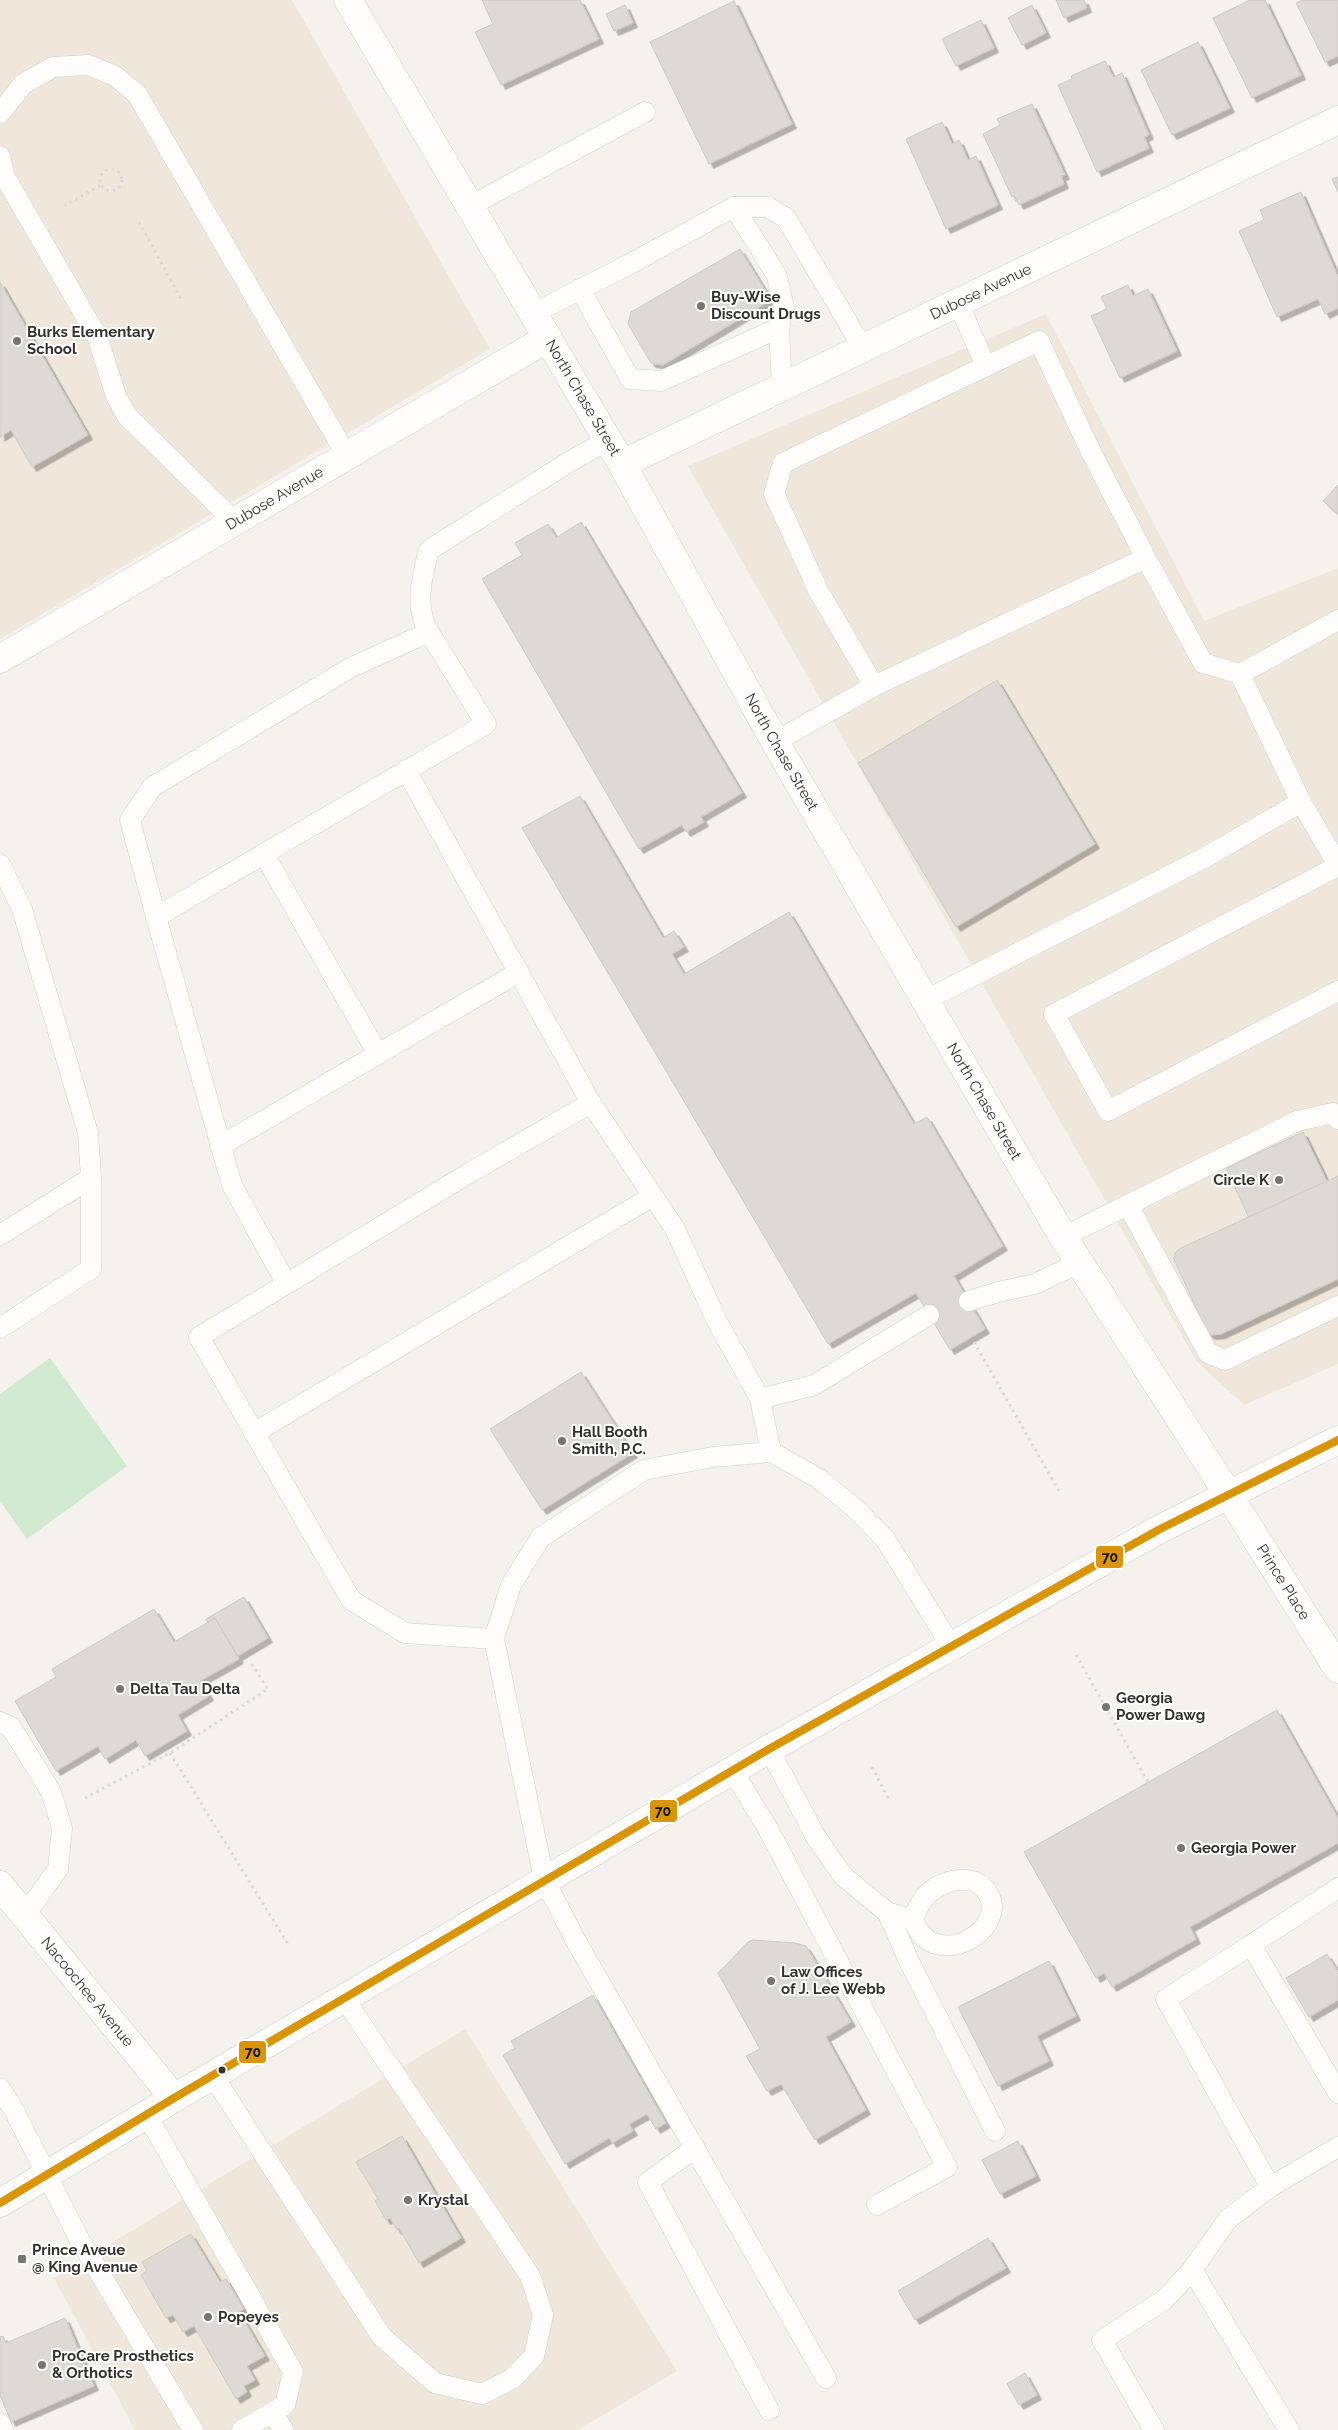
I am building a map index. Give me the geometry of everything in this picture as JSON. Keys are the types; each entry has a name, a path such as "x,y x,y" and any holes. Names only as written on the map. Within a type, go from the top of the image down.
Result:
{"main road":[{"name":"North Chase Street","path":"353,2 470,206 622,464 775,742 924,1001 1079,1263 1228,1494"},
{"name":"Dubose Avenue","path":"622,464 1338,120"},
{"name":"Dubose Avenue","path":"0,659 548,338"},
{"path":"0,2203 174,2098 768,1748 1160,1529 1338,1440"},
{"name":"Prince Place","path":"1228,1494 1338,1669"},
{"name":"Nacoochee Avenue","path":"0,1885 174,2098"}],"lane":[{"path":"0,113 23,84 53,67 88,65 116,76 136,94 347,456"},
{"path":"470,206 646,112"},
{"path":"0,156 5,177 97,336 116,396 127,416 234,521"},
{"path":"534,313 734,207 768,207 786,218 863,348"},
{"path":"734,207 777,276 784,308 779,328 782,387"},
{"path":"580,289 630,379 661,381 779,328"},
{"path":"958,303 986,366"},
{"path":"874,686 819,592 774,494 783,463 1039,342 1092,454 1203,663 1240,674 1338,620"},
{"path":"156,917 486,724 424,625 420,582 429,550 569,462 608,440"},
{"path":"775,742 874,686 1146,558"},
{"path":"286,1284 232,1185 130,820 152,787 350,668 429,632"},
{"path":"1240,674 1301,802 1338,865 1054,1014 1108,1111 1338,991"},
{"path":"406,770 591,1103 675,1229 717,1320 760,1399 771,1452"},
{"path":"924,1001 1206,857 1301,802"},
{"path":"264,854 378,1054"},
{"path":"0,864 22,909 88,1133 91,1269 0,1328"},
{"path":"220,1146 519,972"},
{"path":"494,1639 405,1633 351,1600 198,1337 471,1172 591,1103"},
{"path":"1063,1237 1297,1121 1333,1113 1338,1118"},
{"path":"0,1236 90,1178"},
{"path":"254,1433 653,1196"},
{"path":"1128,1205 1208,1353 1225,1360 1338,1306"},
{"path":"969,1301 1035,1284 1079,1263"},
{"path":"760,1399 814,1385 929,1315"},
{"path":"826,2378 576,1941 544,1879 494,1639 511,1584 541,1537 644,1470 713,1457 771,1452 818,1478 857,1510 886,1540 951,1646"},
{"path":"0,1722 11,1727 51,1792 62,1828 58,1869 25,1915"},
{"path":"768,1748 816,1837 843,1876 887,1912 914,1920"},
{"path":"732,1770 776,1844 946,2167 877,2205"},
{"path":"1270,2187 1166,1999 1338,1888"},
{"path":"887,1912 945,2034 995,2131"},
{"path":"1251,1945 1338,2093"},
{"path":"213,2076 382,2337 435,2383 482,2394 512,2379 534,2356 544,2315 530,2276 344,1998"},
{"path":"0,2088 77,2235 194,2430"},
{"path":"147,2116 293,2372 285,2405 242,2430"},
{"path":"1154,2430 1102,2340 1164,2300 1192,2270 1228,2219 1270,2187 1338,2147"},
{"path":"695,2148 648,2182 769,2410"},
{"path":"1192,2270 1289,2430"},
{"path":"273,2412 283,2430"},
{"path":"0,2423 3,2430"}],"path":[{"path":"112,169 121,175 122,182 118,189 108,191 101,185 100,176 105,171 112,169"},
{"path":"64,206 101,185"},
{"path":"139,222 182,301"},
{"path":"974,1342 1060,1493"},
{"path":"1076,1655 1148,1782"},
{"path":"58,1812 170,1753 268,1689 251,1663"},
{"path":"170,1753 288,1944"},
{"path":"872,1767 889,1800"}],"shaded area":[{"path":"0,0 292,0 490,349 0,639"},
{"path":"1046,314 1204,621 1338,568 1338,1364 1244,1405 1197,1362 688,466"},
{"path":"465,2029 677,2371 578,2430 135,2430 54,2278"}],"green space":[{"path":"50,1358 127,1466 27,1539 0,1501 0,1394"}],"building":[{"path":"482,0 580,0 599,39 501,85 475,32 493,24"},
{"path":"1056,0 1084,0 1087,8 1064,18"},
{"path":"1250,0 1265,0 1301,75 1252,98 1213,18"},
{"path":"1302,0 1338,0 1338,56 1325,62 1296,3"},
{"path":"734,1 792,124 709,164 650,42"},
{"path":"625,5 633,23 614,31 606,14"},
{"path":"1032,5 1046,33 1022,45 1008,18"},
{"path":"981,20 994,48 956,66 942,39"},
{"path":"1198,42 1230,108 1172,135 1141,70"},
{"path":"1105,61 1113,77 1122,73 1149,135 1144,137 1149,148 1097,172 1058,85 1072,79 1071,76"},
{"path":"1032,104 1065,175 1061,176 1064,184 1019,205 1014,195 1012,197 983,134 1000,125 997,119"},
{"path":"942,122 952,144 959,140 968,160 976,156 998,205 946,229 906,139"},
{"path":"1338,177 1338,192 1332,179"},
{"path":"1301,192 1338,277 1338,308 1325,314 1318,299 1277,317 1239,231 1264,220 1260,210"},
{"name":"Buy-Wise Discount Drugs","path":"740,249 771,300 663,365 651,363 628,324 631,312"},
{"name":"Burks Elementary School","path":"0,282 88,435 32,467 11,430 0,437"},
{"path":"1128,285 1133,296 1148,289 1177,351 1120,378 1091,316 1107,309 1101,297"},
{"path":"1338,485 1338,514 1323,501"},
{"path":"581,522 742,793 701,817 704,822 686,832 682,825 639,849 482,579 522,555 515,543 548,524 556,538"},
{"path":"997,680 1095,844 956,927 858,763"},
{"path":"580,796 663,938 674,931 684,947 672,954 684,974 789,912 914,1124 927,1117 1003,1246 954,1276 985,1329 950,1350 916,1293 828,1344 522,828"},
{"name":"Circle K","path":"1303,1132 1332,1192 1254,1229 1226,1168"},
{"name":"Circle K","path":"1338,1176 1338,1279 1221,1334 1211,1335 1207,1332 1174,1259 1175,1253 1179,1249"},
{"name":"Hall Booth Smith, P.C.","path":"581,1372 633,1453 542,1510 490,1429"},
{"path":"244,1597 268,1638 238,1656 215,1618 208,1622 206,1619"},
{"name":"Delta Tau Delta","path":"154,1609 174,1642 215,1618 239,1659 200,1681 209,1696 178,1715 187,1731 145,1756 136,1740 105,1759 98,1746 56,1771 15,1701 56,1677 52,1669"},
{"name":"Georgia Power","path":"1277,1710 1338,1818 1338,1843 1190,1927 1196,1939 1112,1987 1104,1973 1096,1978 1024,1852"},
{"path":"753,1940 795,1943 806,1946 851,2022 826,2037 866,2110 815,2140 781,2084 767,2091 746,2056 760,2049 718,1973 748,1942"},
{"path":"1327,1954 1338,1972 1338,2000 1309,2017 1286,1978"},
{"path":"1049,1961 1076,2016 1037,2036 1049,2061 998,2086 958,2007"},
{"path":"593,1995 666,2123 656,2129 647,2114 629,2124 633,2131 612,2143 609,2138 565,2164 503,2055 515,2048 511,2041"},
{"name":"Krystal","path":"402,2136 461,2238 419,2263 399,2228 397,2230 390,2218 386,2220 375,2201 378,2199 356,2162"},
{"path":"1018,2141 1036,2176 1000,2194 982,2160"},
{"name":"Popeyes","path":"191,2234 220,2282 226,2279 244,2309 239,2312 265,2356 247,2366 255,2380 244,2386 247,2392 236,2399 194,2326 183,2332 173,2315 166,2318 141,2275 147,2271 142,2262"},
{"path":"988,2238 1006,2268 915,2320 898,2291"},
{"name":"ProCare Prosthetics & Orthotics","path":"65,2318 94,2386 11,2422 0,2395 0,2337 3,2336 6,2343"},
{"path":"1025,2373 1037,2395 1019,2405 1007,2384"}],"transit line":[{"name":"70","path":"0,2203 174,2098 769,1749 1160,1529 1338,1440"}],"place":[{"name":"Buy-Wise Discount Drugs","path":"701,306"},
{"name":"Burks Elementary School","path":"17,341"},
{"name":"Circle K","path":"1279,1180"},
{"name":"Hall Booth Smith, P.C.","path":"562,1441"},
{"name":"Delta Tau Delta","path":"120,1689"},
{"name":"Georgia Power Dawg","path":"1106,1707"},
{"name":"Georgia Power","path":"1181,1848"},
{"name":"Law Offices of J. Lee Webb","path":"771,1981"},
{"name":"Krystal","path":"408,2200"},
{"name":"Prince Aveue @ King Avenue","path":"22,2259"},
{"name":"Popeyes","path":"208,2317"},
{"name":"ProCare Prosthetics & Orthotics","path":"42,2365"}]}
